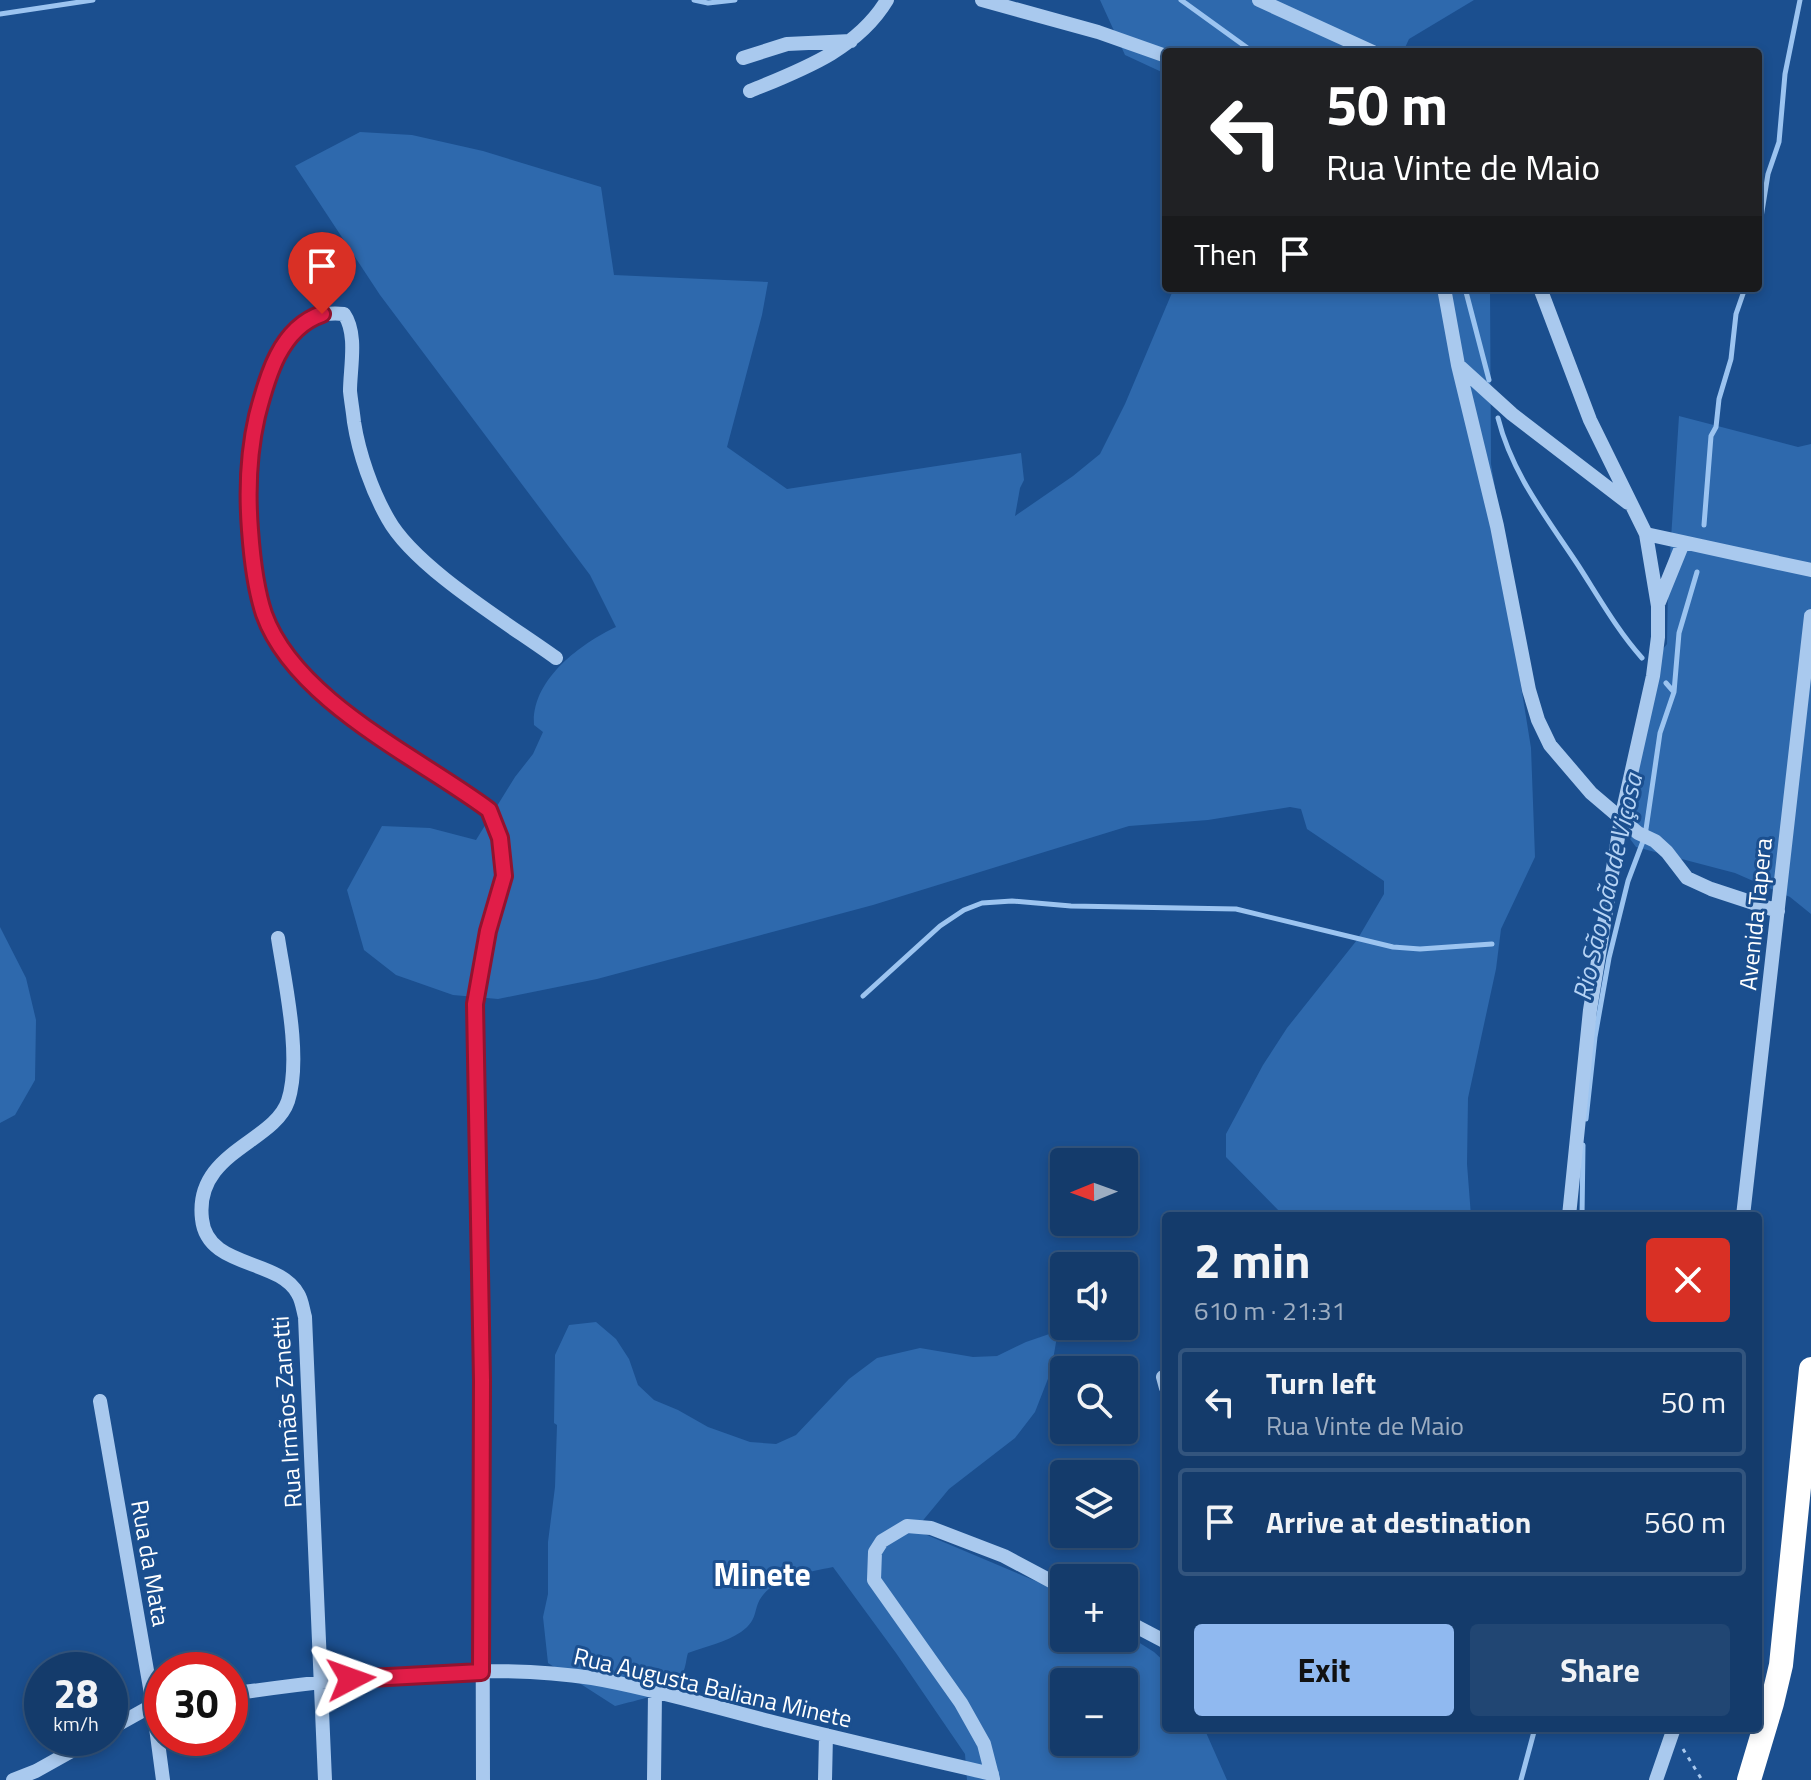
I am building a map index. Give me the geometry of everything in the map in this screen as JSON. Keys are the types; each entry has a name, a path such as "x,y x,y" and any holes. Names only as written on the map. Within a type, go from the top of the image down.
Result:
{"highway":[{"path":"1749,1780 1781,1665 1807,1446 1811,1369"}],"street":[{"path":"750,91 801,70 851,41 887,0"},
{"path":"982,0 1098,32 1162,55"},
{"path":"1259,0 1364,48"},
{"path":"743,58 787,44 851,41"},
{"path":"1445,292 1458,365 1497,526 1523,664 1538,720 1550,745 1571,773 1638,833 1655,841 1687,878 1778,911"},
{"path":"1542,292 1590,420 1646,534 1658,606 1653,676 1621,819 1590,1010 1569,1212"},
{"path":"483,1780 482,1380 475,1004 488,931 504,876 503,857 497,827 489,810 334,703 309,681 283,650 264,614 252,561 247,485 251,441 276,359 293,330 322,314 344,314 350,330 350,394 355,426 388,521 429,566 556,658"},
{"path":"1458,365 1512,414 1632,506"},
{"path":"1646,534 1811,570"},
{"path":"1658,606 1683,543"},
{"name":"Avenida Tapera","path":"1743,1212 1811,616"},
{"name":"Rua Irmãos Zanetti","path":"278,938 293,1047 292,1082 287,1104 272,1123 225,1159 211,1177 204,1196 202,1218 207,1237 220,1250 288,1282 298,1293 305,1317 325,1780"},
{"name":"Rua da Mata","path":"100,1401 148,1652"},
{"path":"993,1777 984,1744 961,1703 874,1580 875,1552 882,1541 907,1526 931,1528 1004,1556 1050,1581"},
{"path":"1138,1627 1162,1640"},
{"name":"Rua Augusta Baliana Minete","path":"248,1691 321,1681 481,1672 592,1678 993,1777"},
{"path":"654,1780 655,1692"},
{"path":"1656,1780 1673,1732"},
{"path":"825,1780 826,1735"},
{"path":"13,1780 63,1756"},
{"name":"Rua da Mata","path":"161,1756 163,1780"}],"path":[{"path":"1678,1732 1684,1736 1681,1745 1702,1780"}],"shaded area":[{"path":"1100,0 1474,0 1409,39 1405,48 1162,48 1162,72 1125,55"},
{"path":"360,132 412,135 483,151 601,187 614,275 768,282 727,447 787,489 1021,453 1024,480 1015,516 1100,454 1125,404 1172,292 1490,292 1491,464 1531,748 1535,857 1501,929 1496,969 1468,1098 1467,1164 1471,1212 1280,1212 1226,1157 1226,1134 1263,1065 1287,1028 1357,940 1384,894 1384,881 1307,829 1301,809 1290,807 1208,820 1129,826 873,905 597,979 498,999 453,995 396,975 364,950 347,890 382,826 430,828 476,840 533,754 543,732 534,725 535,709 549,679 573,654 616,627 590,575 380,295 295,166"},
{"path":"1679,416 1798,447 1811,444 1811,914 1790,897 1735,873 1636,847 1622,828 1649,666 1667,644"},
{"path":"0,927 26,978 36,1020 35,1080 15,1115 0,1123"},
{"path":"596,1322 616,1339 629,1359 638,1385 654,1400 708,1427 750,1442 776,1444 796,1435 849,1379 877,1358 920,1348 973,1357 997,1356 1050,1334 1050,1340 1056,1340 1054,1356 1050,1356 1050,1374 1035,1412 1015,1438 949,1489 915,1530 1050,1587 1050,1652 1138,1652 1138,1642 1154,1652 1162,1659 1162,1732 1206,1732 1227,1780 967,1780 965,1754 833,1567 777,1583 763,1595 753,1618 741,1632 688,1653 684,1670 671,1686 653,1695 615,1706 548,1663 543,1617 548,1594 548,1542 555,1487 557,1425 554,1423 555,1355 569,1325"}],"waterway":[{"path":"0,14 93,0"},
{"path":"694,0 708,3 735,0"},
{"path":"1181,0 1247,48"},
{"name":"Rio São João de Viçosa","path":"1762,211 1768,174 1779,142 1785,74 1800,0"},
{"path":"1466,292 1489,380"},
{"name":"Rio São João de Viçosa","path":"1704,525 1711,436 1716,427 1719,399 1731,359 1736,314 1744,292"},
{"path":"1498,418 1521,477 1616,624 1642,658"},
{"name":"Rio São João de Viçosa","path":"1586,1119 1595,1037 1609,958 1628,881 1645,836 1660,733 1674,692 1679,633 1697,572"},
{"path":"1666,683 1673,691"},
{"path":"863,996 940,926 964,910 982,903 1012,901 1071,906 1236,909 1393,947 1420,949 1492,944"},
{"name":"Rio São João de Viçosa","path":"1582,1212 1583,1145"},
{"name":"Rio São João de Viçosa","path":"1521,1780 1534,1732"}],"district":[{"name":"Minete","path":"762,1574"}],"route":[{"path":"322,314 293,330 276,359 251,441 247,485 252,561 264,614 283,650 309,681 334,703 489,810 500,838 504,876 488,931 475,1004 482,1380 481,1672 351,1679"}]}
